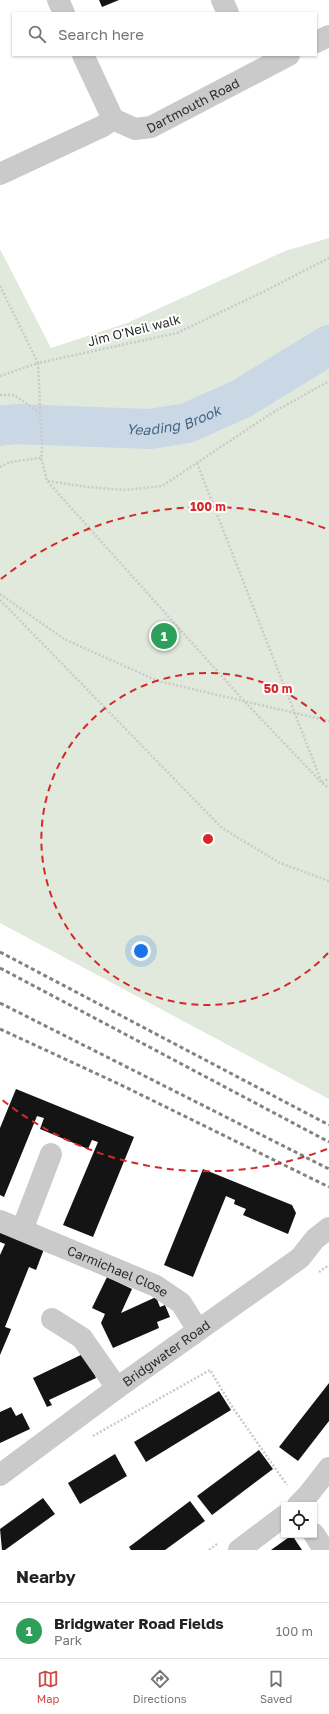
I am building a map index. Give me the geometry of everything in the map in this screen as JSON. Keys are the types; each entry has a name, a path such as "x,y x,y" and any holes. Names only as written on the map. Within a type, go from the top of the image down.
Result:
{"street":[{"path":"58,0 64,12"},
{"path":"222,0 228,12"},
{"path":"317,42 329,36"},
{"path":"0,174 103,126 114,119 84,56"},
{"name":"Dartmouth Road","path":"114,119 135,129 151,127 251,63 284,56"},
{"path":"22,1230 51,1154"},
{"name":"Carmichael Close","path":"0,1220 156,1286 181,1302 198,1330"},
{"name":"Bridgwater Road","path":"0,1475 117,1388 282,1269 300,1258 315,1239 329,1228"},
{"path":"52,1320 82,1338 117,1388"},
{"path":"301,1502 329,1468"},
{"path":"239,1550 281,1518"},
{"path":"316,1538 324,1550"}],"path":[{"name":"Jim O'Neil walk","path":"0,376 38,363 177,333 329,258"},
{"path":"0,286 38,363 41,414 41,458 47,481 244,701 322,783 329,788"},
{"path":"47,481 87,487 125,490 162,486 272,413 329,381"},
{"path":"0,396 14,395 41,414"},
{"path":"0,467 10,462 41,458"},
{"path":"197,463 322,783"},
{"path":"0,594 64,639 158,681 329,721"},
{"path":"0,600 222,828 280,863 329,881"},
{"path":"322,783 329,778"},
{"path":"86,1440 210,1370 233,1408 298,1502"}],"shaded area":[{"path":"329,238 329,1099 0,923 0,249 51,348 127,323 285,251"}],"building":[{"path":"99,0 119,0 102,7"},
{"path":"16,1089 134,1137 93,1237 63,1225 98,1142 92,1140 88,1149 40,1129 44,1118 37,1116 4,1197 0,1195 0,1128"},
{"path":"203,1169 292,1205 296,1213 288,1234 243,1215 246,1209 234,1204 235,1200 226,1196 193,1277 164,1265"},
{"path":"0,1230 44,1249 36,1270 29,1267 5,1327 11,1329 0,1355 0,1255 5,1244 0,1242"},
{"path":"107,1277 132,1289 121,1313 156,1297 160,1307 165,1305 170,1317 157,1322 159,1328 113,1348 101,1323 105,1314 92,1308"},
{"path":"87,1352 96,1378 49,1400 52,1405 47,1407 33,1378"},
{"path":"329,1383 329,1421 298,1461 279,1447"},
{"path":"219,1391 231,1410 146,1462 134,1442"},
{"path":"11,1407 16,1416 22,1413 30,1429 0,1443 0,1412"},
{"path":"259,1450 273,1469 212,1515 197,1496"},
{"path":"115,1454 127,1476 80,1504 68,1483"},
{"path":"43,1498 55,1514 5,1550 2,1550 0,1529"},
{"path":"190,1501 205,1521 165,1550 131,1550 129,1547"},
{"path":"288,1538 294,1538 302,1550 271,1550"}],"waterway":[{"name":"Yeading Brook","path":"0,426 15,424 150,429 187,423 241,399 329,345"}],"railway":[{"path":"0,952 329,1125"},
{"path":"0,968 329,1142"},
{"path":"0,1003 329,1169"},
{"path":"0,1029 119,1084 329,1187"}],"place":[{"name":"Bridgwater Road Fields","path":"164,636"}]}
